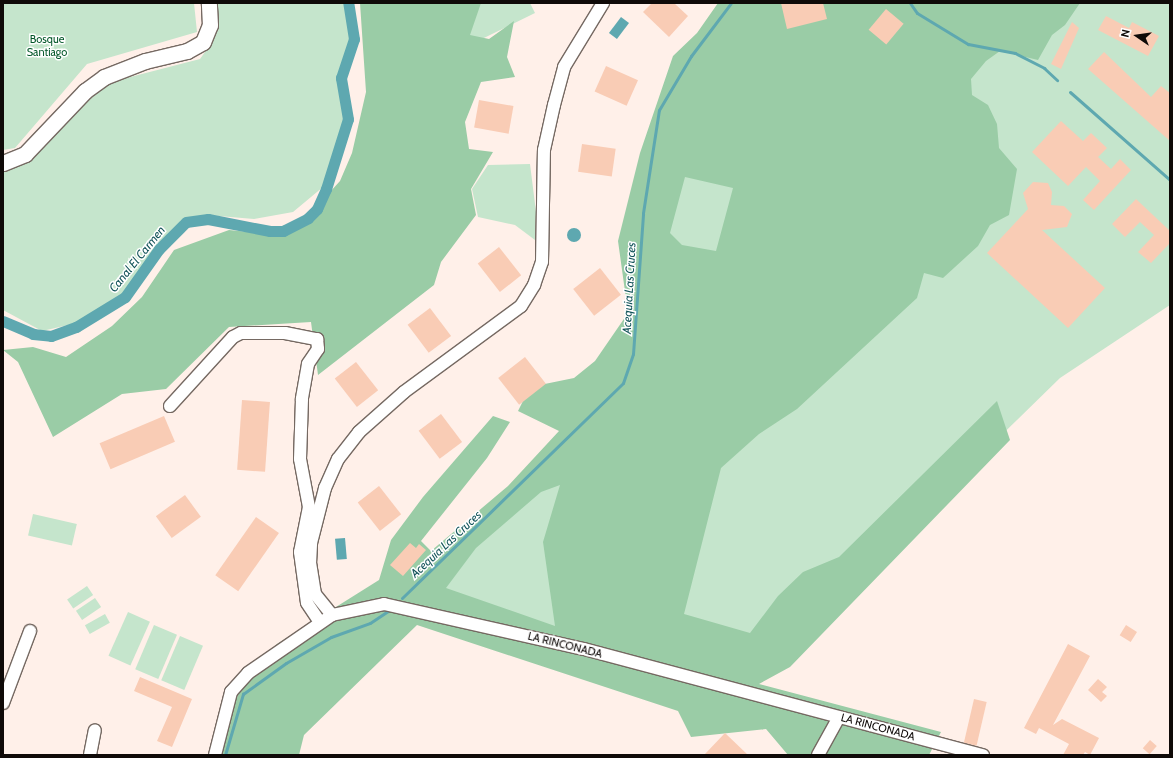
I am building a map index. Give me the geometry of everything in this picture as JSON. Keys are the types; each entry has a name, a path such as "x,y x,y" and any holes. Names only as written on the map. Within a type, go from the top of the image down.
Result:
{"street":[{"path":"3,163 25,154 85,91 104,77 145,61 187,51 203,42 210,25 209,3"},
{"path":"332,614 315,594 310,564 311,543 325,488 338,459 359,432 404,392 522,306 534,285 542,262 544,150 564,67 603,3"},
{"path":"170,406 233,337 241,333 285,333 317,339 318,349 308,364 302,391 300,459 309,507 300,552 306,603 320,622"},
{"name":"LA RINCONADA","path":"215,755 231,692 248,673 332,614 366,605 404,607 983,755"},
{"path":"3,703 30,631"},
{"path":"818,755 839,717"},
{"path":"90,755 95,730"}],"green space":[{"name":"Bosque Santiago","path":"3,3 194,3 197,32 87,64 15,148 3,150"},
{"path":"215,3 346,3 354,30 344,80 348,105 323,187 293,212 254,219 207,215 181,230 156,255 133,290 90,320 42,331 3,310 3,170 26,160 107,83 200,59 210,45 217,23"},
{"path":"360,3 481,3 470,35 489,39 514,21 507,57 515,77 481,82 465,122 469,149 493,152 471,189 476,215 441,262 434,285 318,375 311,322 229,327 166,389 122,394 53,437 18,362 3,350 33,347 66,357 112,326 142,297 174,250 229,230 258,233 296,222 320,203 340,181 352,153 366,92"},
{"path":"458,3 530,3 535,13 447,56"},
{"path":"718,3 1080,3 1065,25 1052,35 1038,60 1000,51 986,61 971,79 972,95 988,105 997,124 999,148 1017,169 1009,215 990,225 978,246 943,278 924,273 917,298 797,409 759,434 721,468 684,614 750,633 778,596 803,572 839,557 997,401 1010,440 790,667 759,684 941,732 929,755 788,755 766,729 691,737 678,711 417,625 304,735 299,755 221,755 234,704 248,672 277,644 379,580 391,540 423,497 493,416 510,422 487,458 421,541 431,551 508,486 559,431 518,411 530,387 574,378 595,361 628,313 618,241 640,153 673,56 697,33","holes":["685,177 733,188 716,251 682,245 670,233","560,485 543,542 555,626 446,588 476,548 541,492"]},
{"path":"737,3 1170,3 1170,305 1060,378 747,683 408,599 609,415"},
{"path":"530,164 536,212 535,240 515,225 478,217 472,189 488,165"},
{"path":"33,514 77,524 72,546 28,535"},
{"path":"87,586 93,595 73,609 67,599"},
{"path":"95,598 101,607 82,620 76,611"},
{"path":"128,612 150,622 130,666 108,656"},
{"path":"105,614 110,623 90,634 85,625"},
{"path":"154,625 177,635 158,679 135,669"},
{"path":"180,636 203,646 184,690 161,680"}],"water":[{"path":"621,17 629,23 617,39 609,33"},
{"path":"571,228 577,228 581,232 581,238 577,242 571,242 567,238 567,232"},
{"path":"345,538 347,559 337,560 335,539"}],"building":[{"path":"652,3 674,3 688,16 669,37 643,12"},
{"path":"781,3 823,3 827,19 787,29"},
{"path":"886,9 904,24 886,44 869,30"},
{"path":"1106,16 1129,28 1132,22 1159,36 1148,56 1098,30"},
{"path":"1072,22 1079,28 1061,69 1051,64"},
{"path":"1104,52 1151,97 1161,86 1170,93 1170,141 1088,69"},
{"path":"606,66 638,80 627,106 595,92"},
{"path":"479,100 513,106 509,134 474,128"},
{"path":"1061,121 1083,141 1091,133 1107,148 1098,157 1111,169 1120,159 1131,170 1094,210 1083,200 1100,181 1086,167 1068,186 1032,152"},
{"path":"582,144 616,149 612,176 578,172"},
{"path":"1033,182 1048,183 1052,192 1051,205 1064,206 1072,214 1067,227 1042,230 1105,288 1068,328 987,253 1028,209 1023,193"},
{"path":"1136,199 1170,231 1170,243 1151,263 1138,252 1154,235 1140,222 1125,237 1112,224"},
{"path":"499,247 521,275 500,292 478,264"},
{"path":"600,268 621,295 594,316 573,289"},
{"path":"430,308 451,336 429,353 408,325"},
{"path":"525,357 546,384 519,405 498,378"},
{"path":"356,362 378,390 357,407 335,379"},
{"path":"242,400 270,402 265,472 237,470"},
{"path":"441,414 462,442 440,459 419,431"},
{"path":"164,416 175,442 111,469 100,443"},
{"path":"379,486 401,514 380,531 358,503"},
{"path":"185,495 201,517 172,538 156,516"},
{"path":"256,517 279,533 238,591 215,575"},
{"path":"410,543 416,548 419,544 426,550 403,576 390,565"},
{"path":"1126,625 1137,632 1131,642 1120,635"},
{"path":"1068,644 1090,656 1053,725 1062,719 1099,738 1090,755 1085,752 1083,755 1063,755 1069,744 1039,728 1036,734 1024,728"},
{"path":"140,677 192,699 172,747 157,741 172,707 134,691"},
{"path":"1098,679 1107,687 1102,692 1107,696 1101,702 1088,690"},
{"path":"974,699 987,702 977,746 964,743"},
{"path":"725,733 748,755 704,755"},
{"path":"1150,740 1157,746 1150,754 1143,748"}],"waterway":[{"name":"Canal El Carmen","path":"3,321 33,334 51,336 76,327 125,297 159,249 186,222 208,219 270,231 283,231 308,218 317,209 326,189 348,119 341,78 354,39 348,3"},
{"name":"Acequia Las Cruces","path":"402,598 623,383 633,354 643,213 659,110 691,56 731,3"},
{"path":"910,3 917,13 968,44 1015,53 1044,68 1057,80"},
{"path":"1070,92 1170,180"},
{"name":"Acequia Las Cruces","path":"225,755 243,694 286,663 331,637 370,623 389,610"}]}
